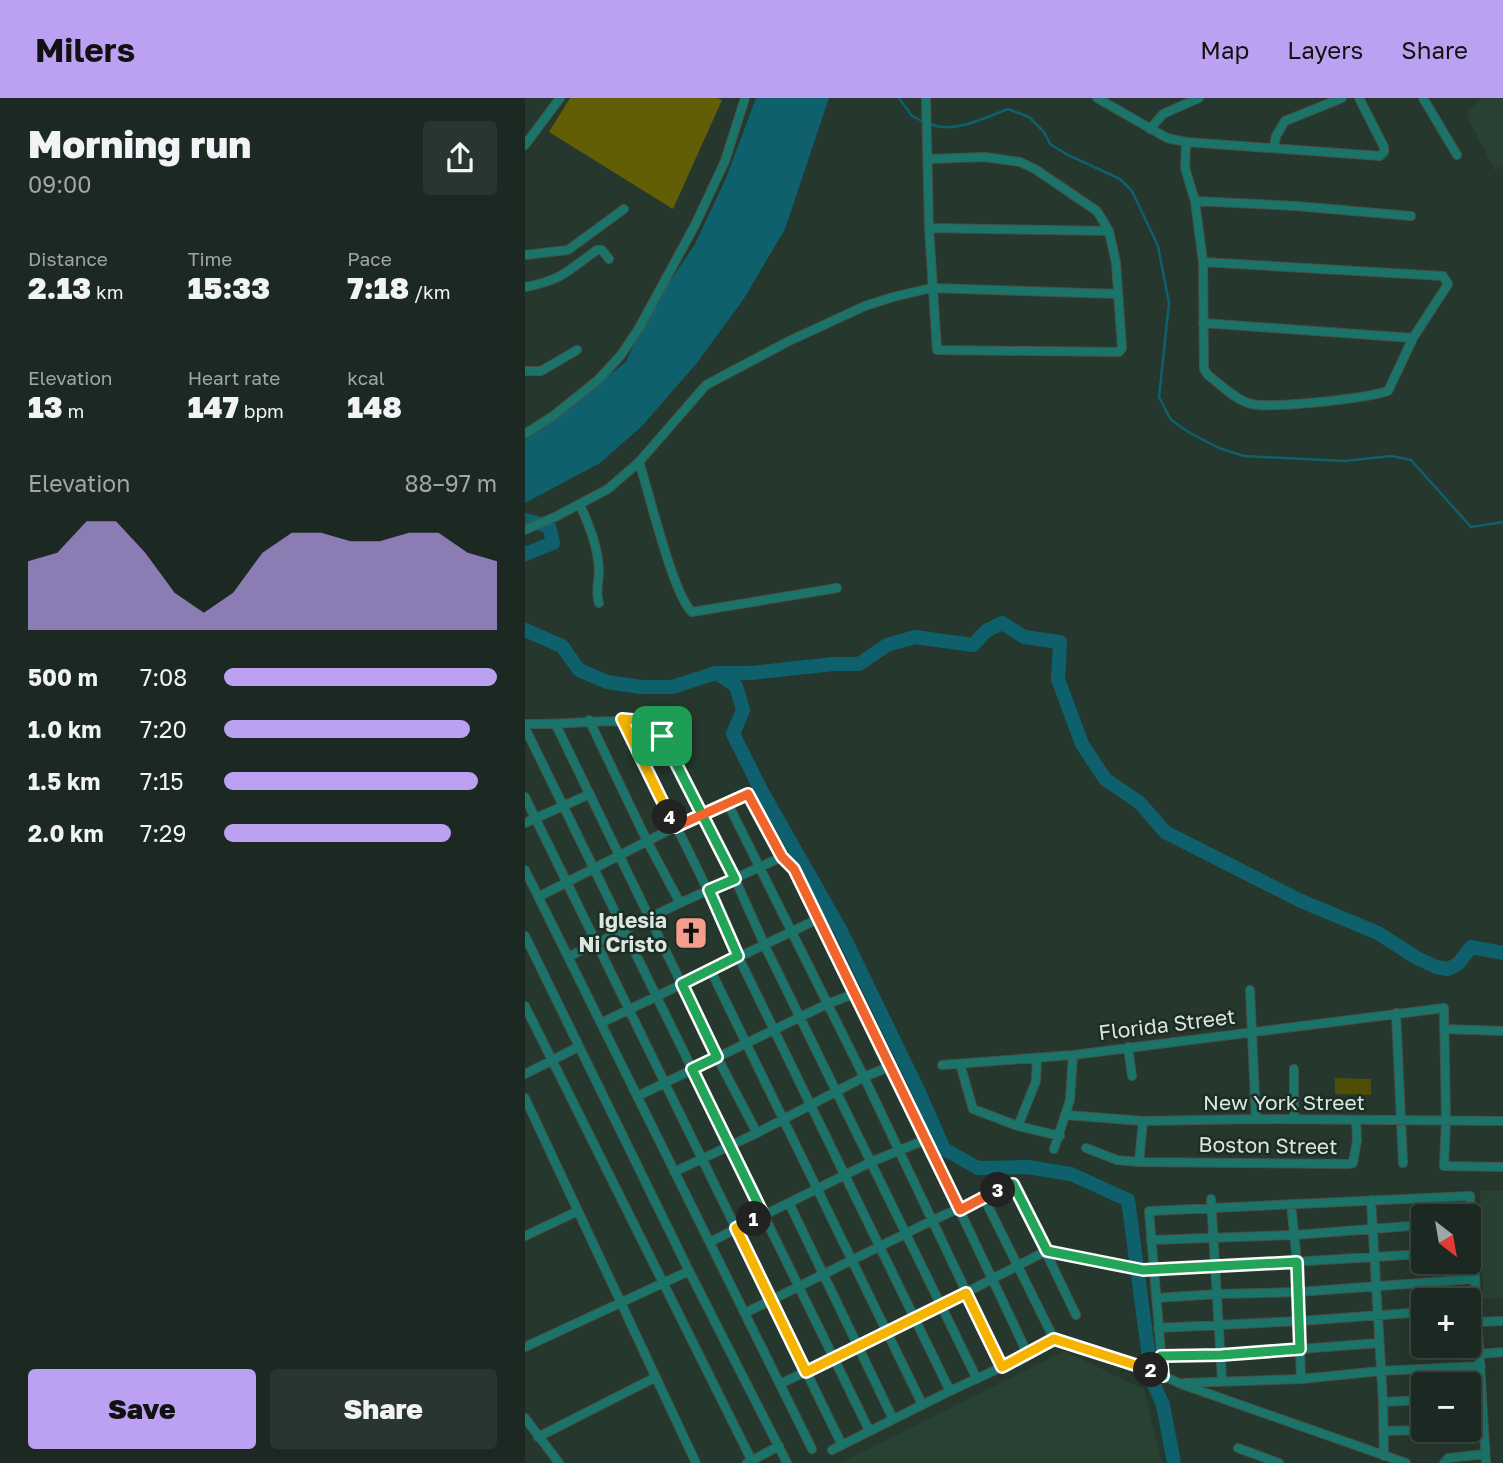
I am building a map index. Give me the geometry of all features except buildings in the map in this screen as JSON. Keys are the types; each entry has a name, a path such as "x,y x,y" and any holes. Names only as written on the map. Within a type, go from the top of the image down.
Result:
{"street":[{"path":"525,145 560,98"},
{"path":"525,434 554,416 598,380 621,355 639,328 695,225 725,161 745,98"},
{"path":"926,98 931,288 938,351 1117,353 1122,348 1116,263 1109,231 1097,211 1028,165 985,157 929,159"},
{"path":"1097,98 1167,138 1186,142 1381,155 1384,148 1359,98"},
{"path":"1150,129 1163,114 1199,98"},
{"path":"1274,147 1280,126 1285,121 1342,98"},
{"path":"1423,98 1457,155"},
{"path":"1186,142 1185,168 1195,201 1203,262 1206,372 1248,403 1262,406 1388,391 1413,338 1448,284 1443,276 1203,262"},
{"path":"1195,201 1411,216"},
{"path":"525,255 568,250 624,209"},
{"path":"929,228 1109,231"},
{"path":"525,288 544,284 564,275 597,250 602,250 609,259"},
{"path":"525,529 580,505 608,489 639,462 706,385 723,374 865,306 931,288 1118,294"},
{"path":"1203,323 1413,338"},
{"path":"525,370 541,371 577,350"},
{"path":"639,462 676,582 686,607 692,612 837,588"},
{"path":"580,505 594,542 599,569 599,603"},
{"path":"622,719 709,890 738,956 950,1391"},
{"path":"589,720 680,903"},
{"path":"869,1430 525,726 589,720 656,722 977,1379"},
{"path":"556,725 717,1057 757,1133"},
{"path":"525,823 590,794"},
{"path":"538,897 675,827 748,794 782,857 794,869 1028,1355"},
{"path":"525,797 842,1445"},
{"path":"727,802 864,1077 1002,1367"},
{"path":"568,957 782,857"},
{"path":"525,870 812,1449"},
{"path":"601,1023 818,919"},
{"path":"525,936 689,1271 787,1463"},
{"path":"710,969 922,1404"},
{"path":"1250,990 1256,1119"},
{"path":"638,1096 827,1004 854,994"},
{"path":"525,1006 750,1462 779,1446"},
{"name":"Florida Street","path":"942,1065 1073,1055 1444,1008 1444,1029"},
{"path":"1396,1013 1403,1163"},
{"path":"1503,1031 1444,1029 1444,1166 1503,1167"},
{"path":"1128,1046 1132,1076"},
{"path":"525,1074 578,1047"},
{"path":"1054,1149 1060,1136 1072,1087 1073,1055"},
{"path":"1018,1126 1036,1082 1037,1058"},
{"path":"960,1064 973,1109 1018,1126 1060,1136"},
{"path":"674,1172 891,1066"},
{"path":"1294,1069 1294,1119"},
{"path":"525,1098 696,1463"},
{"name":"New York Street","path":"1066,1115 1143,1121 1503,1121"},
{"path":"1139,1163 1143,1121"},
{"name":"Boston Street","path":"1086,1148 1117,1160 1139,1163 1349,1164 1353,1163 1356,1152 1356,1121"},
{"path":"710,1242 871,1162 925,1140"},
{"path":"745,1313 931,1221 1013,1184 1076,1315"},
{"path":"983,1196 1054,1339 1145,1367 1181,1384 1406,1463"},
{"path":"1159,1374 1161,1356 1149,1212 1470,1196 1470,1204"},
{"path":"1212,1199 1222,1380"},
{"path":"1371,1200 1384,1456"},
{"path":"789,1203 893,1419"},
{"path":"1291,1204 1297,1262 1301,1379"},
{"path":"525,1236 578,1212"},
{"path":"1151,1240 1411,1226"},
{"path":"781,1384 1047,1251 1138,1270 1411,1254"},
{"path":"525,1347 689,1271"},
{"path":"1474,1274 1474,1288"},
{"path":"1156,1298 1298,1292 1475,1279"},
{"path":"1158,1328 1411,1313"},
{"path":"1481,1322 1503,1321"},
{"path":"832,1450 922,1404 1028,1355 1054,1339"},
{"path":"1161,1356 1221,1355 1379,1343"},
{"path":"1481,1354 1503,1352"},
{"path":"1444,1463 1448,1458 1485,1459 1481,1358"},
{"path":"1181,1384 1222,1380 1301,1379 1380,1371 1481,1366"},
{"path":"538,1437 656,1377"},
{"path":"1383,1402 1411,1401"},
{"path":"525,1418 559,1463"},
{"path":"1383,1431 1411,1430"},
{"path":"1238,1448 1279,1463"}],"shaded area":[{"path":"570,98 722,100 673,209 549,132"},
{"path":"1482,98 1503,98 1503,165 1495,171 1466,114"},
{"path":"1335,1078 1371,1079 1371,1095 1335,1094"},
{"path":"1480,1191 1503,1191 1503,1298 1483,1299"},
{"path":"1064,1351 1144,1389 1162,1463 840,1463"}],"water":[{"path":"756,98 829,98 785,229 743,300 696,364 642,426 600,463 525,503 525,440 626,362 646,317 695,244 726,178"}],"waterway":[{"path":"899,98 912,116 924,122"},
{"path":"930,124 939,127 959,126 1008,109 1029,117 1044,132 1050,144 1120,179 1132,191 1158,246 1169,303 1159,397 1171,420 1219,448 1244,456 1344,461 1391,456 1411,460 1471,527 1503,522"},
{"path":"525,520 549,526 553,543 525,554"},
{"path":"525,630 562,646 579,670 607,682 641,687 672,687 716,673 751,673 859,664 887,645 915,637 973,645 986,631 1002,623 1024,637 1060,642 1058,679 1082,744 1105,779 1140,803 1165,832 1301,901 1378,933 1436,967 1448,969 1458,964 1471,947 1503,953"},
{"path":"717,673 736,686 743,710 733,734 761,790 841,931 944,1149 978,1168 1027,1167 1071,1174 1128,1200 1152,1380 1163,1405 1174,1463"}],"place":[{"name":"Iglesia Ni Cristo","path":"691,933"}],"route":[{"path":"662,736 656,722 622,719 675,827 704,816 727,802 748,794 782,857 794,869 960,1210 983,1196 1013,1184 1047,1251 1133,1270 1297,1262 1300,1349 1161,1356 1163,1376 1145,1367 1054,1339 1002,1367 966,1293 806,1372 736,1228 763,1214 692,1069 717,1057 682,984 738,956 709,890 735,879 704,816 662,736"}]}
